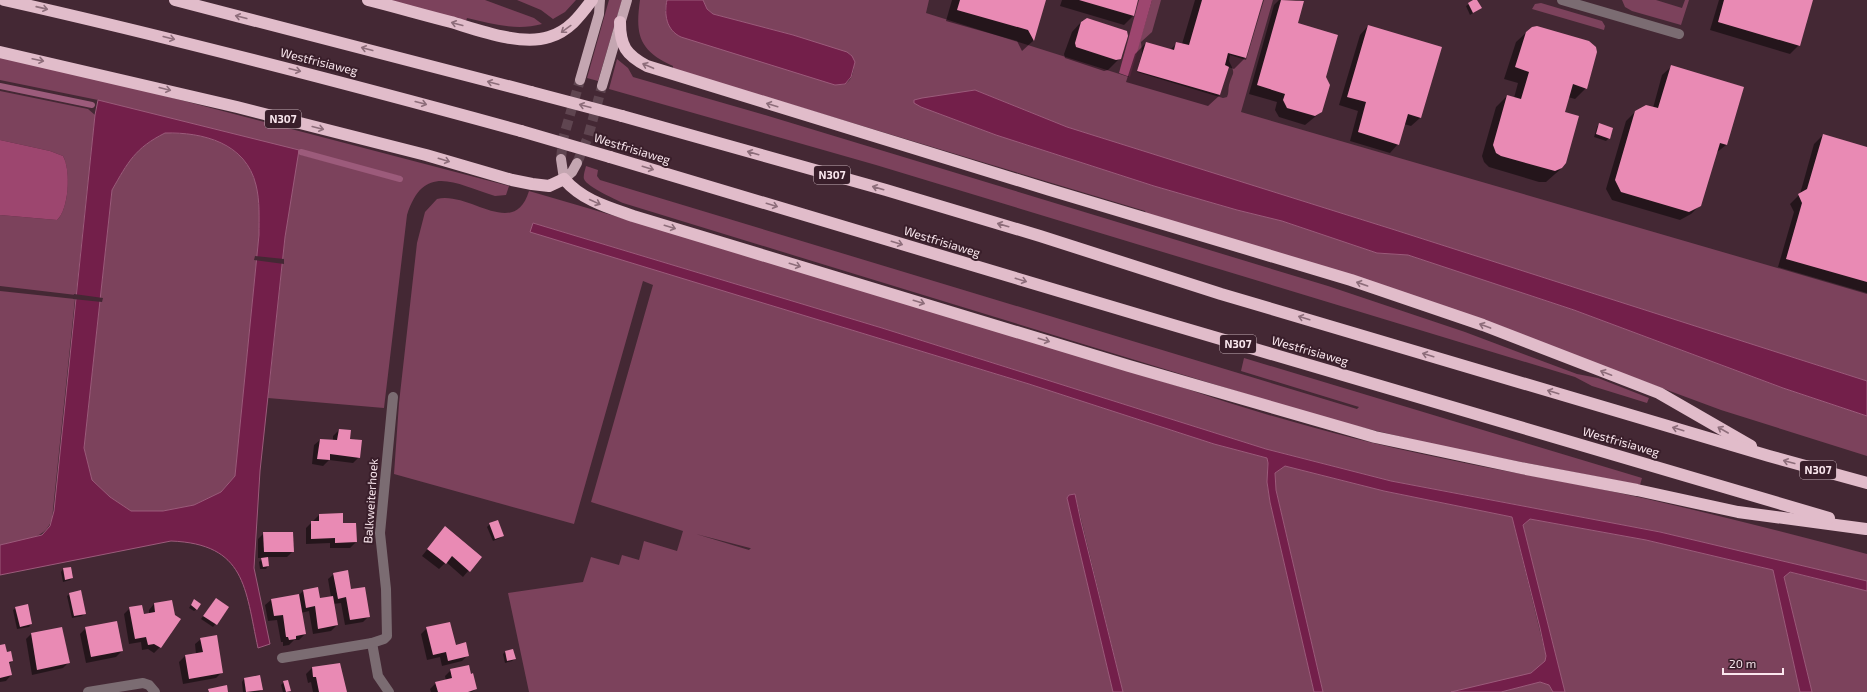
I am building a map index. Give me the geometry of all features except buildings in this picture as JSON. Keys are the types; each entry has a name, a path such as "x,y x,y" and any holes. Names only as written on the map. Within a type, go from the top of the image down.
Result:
{"highway":[{"name":"Westfrisiaweg","path":"4,0 146,32 358,86 521,131 1867,529"},
{"name":"Westfrisiaweg","path":"175,0 622,116 886,190 1033,233 1221,294 1769,456 1867,483"},
{"path":"368,0 509,37 537,40 551,37 566,29 576,21 592,0"},
{"name":"N307","path":"620,22 620,34 624,48 633,58 647,66 1050,190 1351,280 1483,325 1659,393 1769,456"},
{"name":"N307","path":"0,52 99,73 244,109 426,155 512,180 549,186 564,179 582,196 603,206 633,216 1122,364 1368,436 1498,464 1637,490 1738,512 1867,529"}],"main road":[{"path":"580,80 599,14 600,0"},
{"path":"602,86 627,0"},
{"path":"561,160 564,179"},
{"path":"564,179 572,172 577,163"}],"street":[{"path":"1562,0 1679,34"},
{"name":"Balkweiterhoek","path":"282,658 372,643 384,639 388,634 386,619 386,589 380,533 393,397"},
{"path":"372,643 378,676 389,692"},
{"path":"88,692 143,683 150,685 154,692"}],"shaded area":[{"path":"387,0 485,0 534,18 542,24 514,27 467,18 466,21"},
{"path":"517,0 576,0 565,12 553,19 541,10"},
{"path":"609,0 622,0 598,81 587,78"},
{"path":"640,0 667,0 665,11 835,85 842,85 848,82 853,74 854,65 850,54 793,35 713,14 707,9 703,0 929,0 926,13 1129,77 1152,0 1161,0 1152,32 1141,42 1142,53 1137,72 1223,98 1228,96 1229,85 1233,73 1233,69 1229,61 1230,55 1246,60 1264,0 1273,0 1241,112 1867,294 1867,381 1067,127 975,90 914,100 921,107 996,135 1154,186 1237,210 1282,221 1377,253 1408,255 1574,310 1783,388 1867,416 1867,456 1721,410 1632,377 1146,213 1145,211 673,69 673,66 646,48 642,40 638,23"},
{"path":"667,0 703,0 707,9 713,14 793,35 847,52 852,56 855,62 851,77 845,84 835,85 681,37 672,30 667,21"},
{"path":"1139,0 1152,0 1130,77 1119,73"},
{"path":"1622,0 1656,0 1682,8 1685,0 1689,0 1681,25 1632,11 1625,7"},
{"path":"1541,3 1602,21 1605,26 1604,30 1532,9 1535,4"},
{"path":"0,57 131,87 509,186 506,195 495,196 467,186 442,181 432,183 422,188 414,198 407,215 384,408 268,398 285,237 298,154 401,181 403,177 98,100 0,80"},
{"path":"617,59 628,68 633,77 765,115 1328,286 1465,332 1577,374 1598,378 1649,398 1647,403 1592,386 1575,377 876,165 609,89"},
{"path":"975,90 1067,127 1867,381 1867,416 1783,388 1574,310 1408,255 1377,253 1282,221 1237,210 1154,186 996,135 914,103 914,100 922,98"},
{"path":"0,91 88,109 95,115 76,295 0,286 0,215 57,220 64,207 68,189 68,180 66,162 63,156 50,151 0,140"},
{"path":"98,100 299,150 285,237 260,471 254,568 270,644 258,648 245,589 238,573 228,560 214,551 196,544 171,541 0,575 0,545 42,535 50,526 54,511 95,115","holes":["165,133 179,133 208,138 233,150 243,159 251,171 258,197 259,235 235,476 221,492 194,505 163,511 131,511 110,497 92,480 84,448 112,190 133,157 146,144"]},
{"path":"165,133 179,133 208,138 233,150 243,159 251,171 256,185 259,203 259,235 235,476 221,492 194,505 163,511 131,511 110,497 92,480 84,448 112,190 123,171 139,150"},
{"path":"0,140 50,151 63,156 66,162 68,189 64,207 57,220 0,215"},
{"path":"586,166 598,170 597,176 600,180 1357,409 1359,407 1241,371 1244,358 1642,478 1640,485 1444,447 1331,420 623,203 590,186 586,182 584,179 584,173"},
{"path":"529,191 728,249 1310,427 1408,451 1661,502 1867,554 1867,581 1660,532 1391,481 1266,449 882,328 533,223 531,232 1029,384 1214,444 1267,458 1267,483 1270,502 1314,692 1123,692 1075,494 1069,495 1067,498 1113,692 529,692 508,593 583,582 591,557 619,565 622,555 639,560 644,541 677,551 683,531 591,502 653,285 643,281 574,524 394,474 399,403 417,243 425,212 437,199 450,198 502,213 513,212 522,205","holes":["696,534 751,548 749,550"]},
{"path":"533,223 882,328 1266,449 1391,481 1660,532 1867,581 1867,591 1790,572 1784,577 1812,692 1800,692 1773,570 1646,540 1530,519 1523,525 1565,692 1553,692 1549,685 1540,682 1501,692 1451,692 1531,673 1545,661 1546,656 1540,628 1512,517 1384,491 1285,466 1275,473 1276,490 1323,692 1314,692 1270,502 1267,482 1267,458 1214,444 1029,384 530,232"},
{"path":"0,291 75,299 52,519 49,526 38,536 0,545"},
{"path":"1285,466 1384,491 1512,517 1546,656 1545,662 1539,668 1527,675 1451,692 1323,692 1276,490 1275,473"},
{"path":"1075,494 1123,692 1113,692 1067,498 1069,495"},
{"path":"1530,519 1646,540 1773,570 1800,692 1565,692 1523,525"},
{"path":"1789,572 1867,591 1867,692 1812,692 1784,577"},
{"path":"1540,682 1549,685 1553,692 1501,692"}],"pier":[{"path":"255,256 284,259 284,264 254,260"},
{"path":"74,294 103,298 102,302 73,299"}],"waterway":[{"path":"0,86 92,105"},
{"path":"301,152 400,179"}],"tunnel":[{"path":"561,159 563,139 580,80"},
{"path":"577,163 588,137 602,86"}]}
